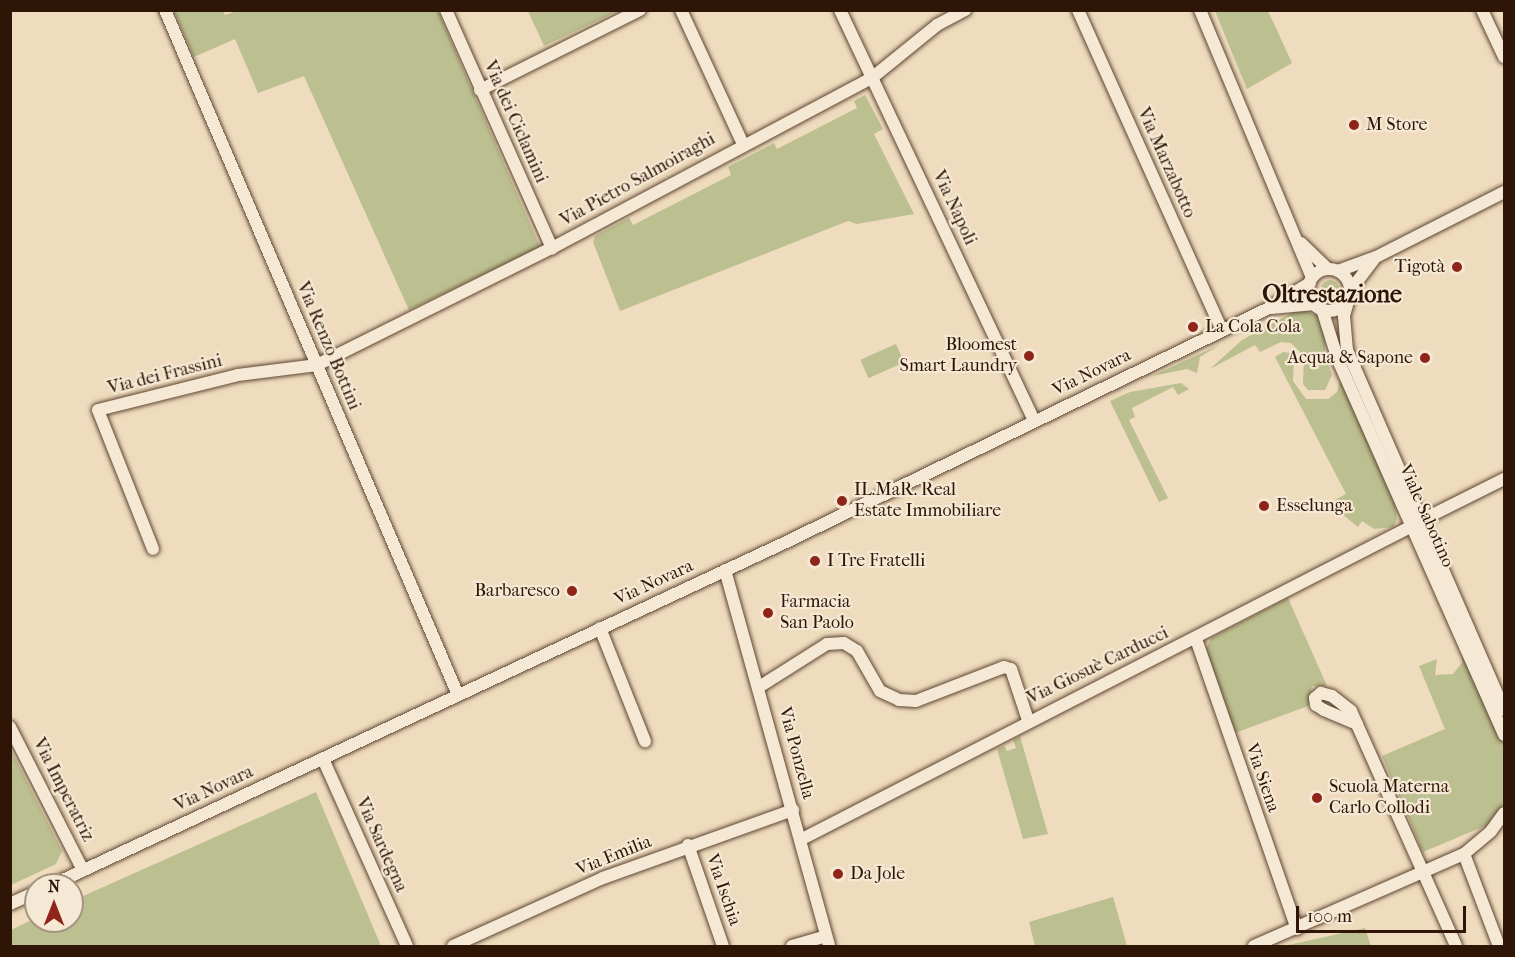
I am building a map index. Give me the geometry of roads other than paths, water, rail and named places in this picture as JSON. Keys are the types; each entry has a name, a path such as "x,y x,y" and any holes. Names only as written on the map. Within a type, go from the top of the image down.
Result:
{"street":[{"name":"Via Renzo Bottini","path":"165,10 458,695"},
{"name":"Via dei Ciclamini","path":"446,10 552,248"},
{"path":"480,90 640,10"},
{"path":"681,10 743,144"},
{"name":"Via Napoli","path":"840,10 1034,421"},
{"name":"Via Pietro Salmoiraghi","path":"317,365 552,248 743,144 873,77 937,25 965,10"},
{"name":"Via Marzabotto","path":"1078,10 1222,330"},
{"path":"1200,10 1297,239 1318,307 1341,307 1376,257"},
{"path":"1482,10 1504,57"},
{"path":"1311,280 1333,270 1376,257 1504,192"},
{"path":"1297,239 1347,279 1349,294"},
{"name":"Via Novara","path":"77,873 725,570 1269,308 1311,280"},
{"name":"Viale Sabotino","path":"1349,294 1344,316 1347,350 1504,735"},
{"name":"Via Novara","path":"1269,308 1318,307"},
{"name":"Viale Sabotino","path":"1318,307 1338,360 1504,710"},
{"name":"Via dei Frassini","path":"153,549 98,410 238,375 317,365"},
{"name":"Via Giosuè Carducci","path":"802,839 1028,720 1196,639 1504,478"},
{"name":"Via Ponzella","path":"725,570 802,839 827,941"},
{"path":"600,628 645,741"},
{"name":"Via Siena","path":"1196,639 1297,928"},
{"path":"759,687 827,644 844,643 857,651 880,691 899,700 916,701 1005,667 1011,669 1028,720"},
{"path":"1357,724 1456,946"},
{"name":"Via Imperatriz","path":"10,727 83,870"},
{"name":"Via Sardegna","path":"323,759 407,946"},
{"name":"Via Emilia","path":"453,946 603,878 688,845 793,810"},
{"path":"1254,946 1464,854 1491,831 1504,813"},
{"path":"1491,831 1504,826"},
{"name":"Via Ischia","path":"688,845 723,946"},
{"path":"1464,854 1499,946"},
{"path":"10,904 24,898"},
{"path":"792,946 827,941"}],"place":[{"name":"M Store","path":"1354,125"},
{"name":"Tigotà","path":"1457,267"},
{"name":"La Cola Cola","path":"1193,327"},
{"name":"Bloomest Smart Laundry","path":"1029,356"},
{"name":"Acqua & Sapone","path":"1425,358"},
{"name":"IL.MaR. Real Estate Immobiliare","path":"842,501"},
{"name":"Esselunga","path":"1264,506"},
{"name":"I Tre Fratelli","path":"815,561"},
{"name":"Barbaresco","path":"572,591"},
{"name":"Farmacia San Paolo","path":"768,613"},
{"name":"Scuola Materna Carlo Collodi","path":"1317,798"},
{"name":"Da Jole","path":"838,874"}],"district":[{"name":"Oltrestazione","path":"1332,295"}]}
